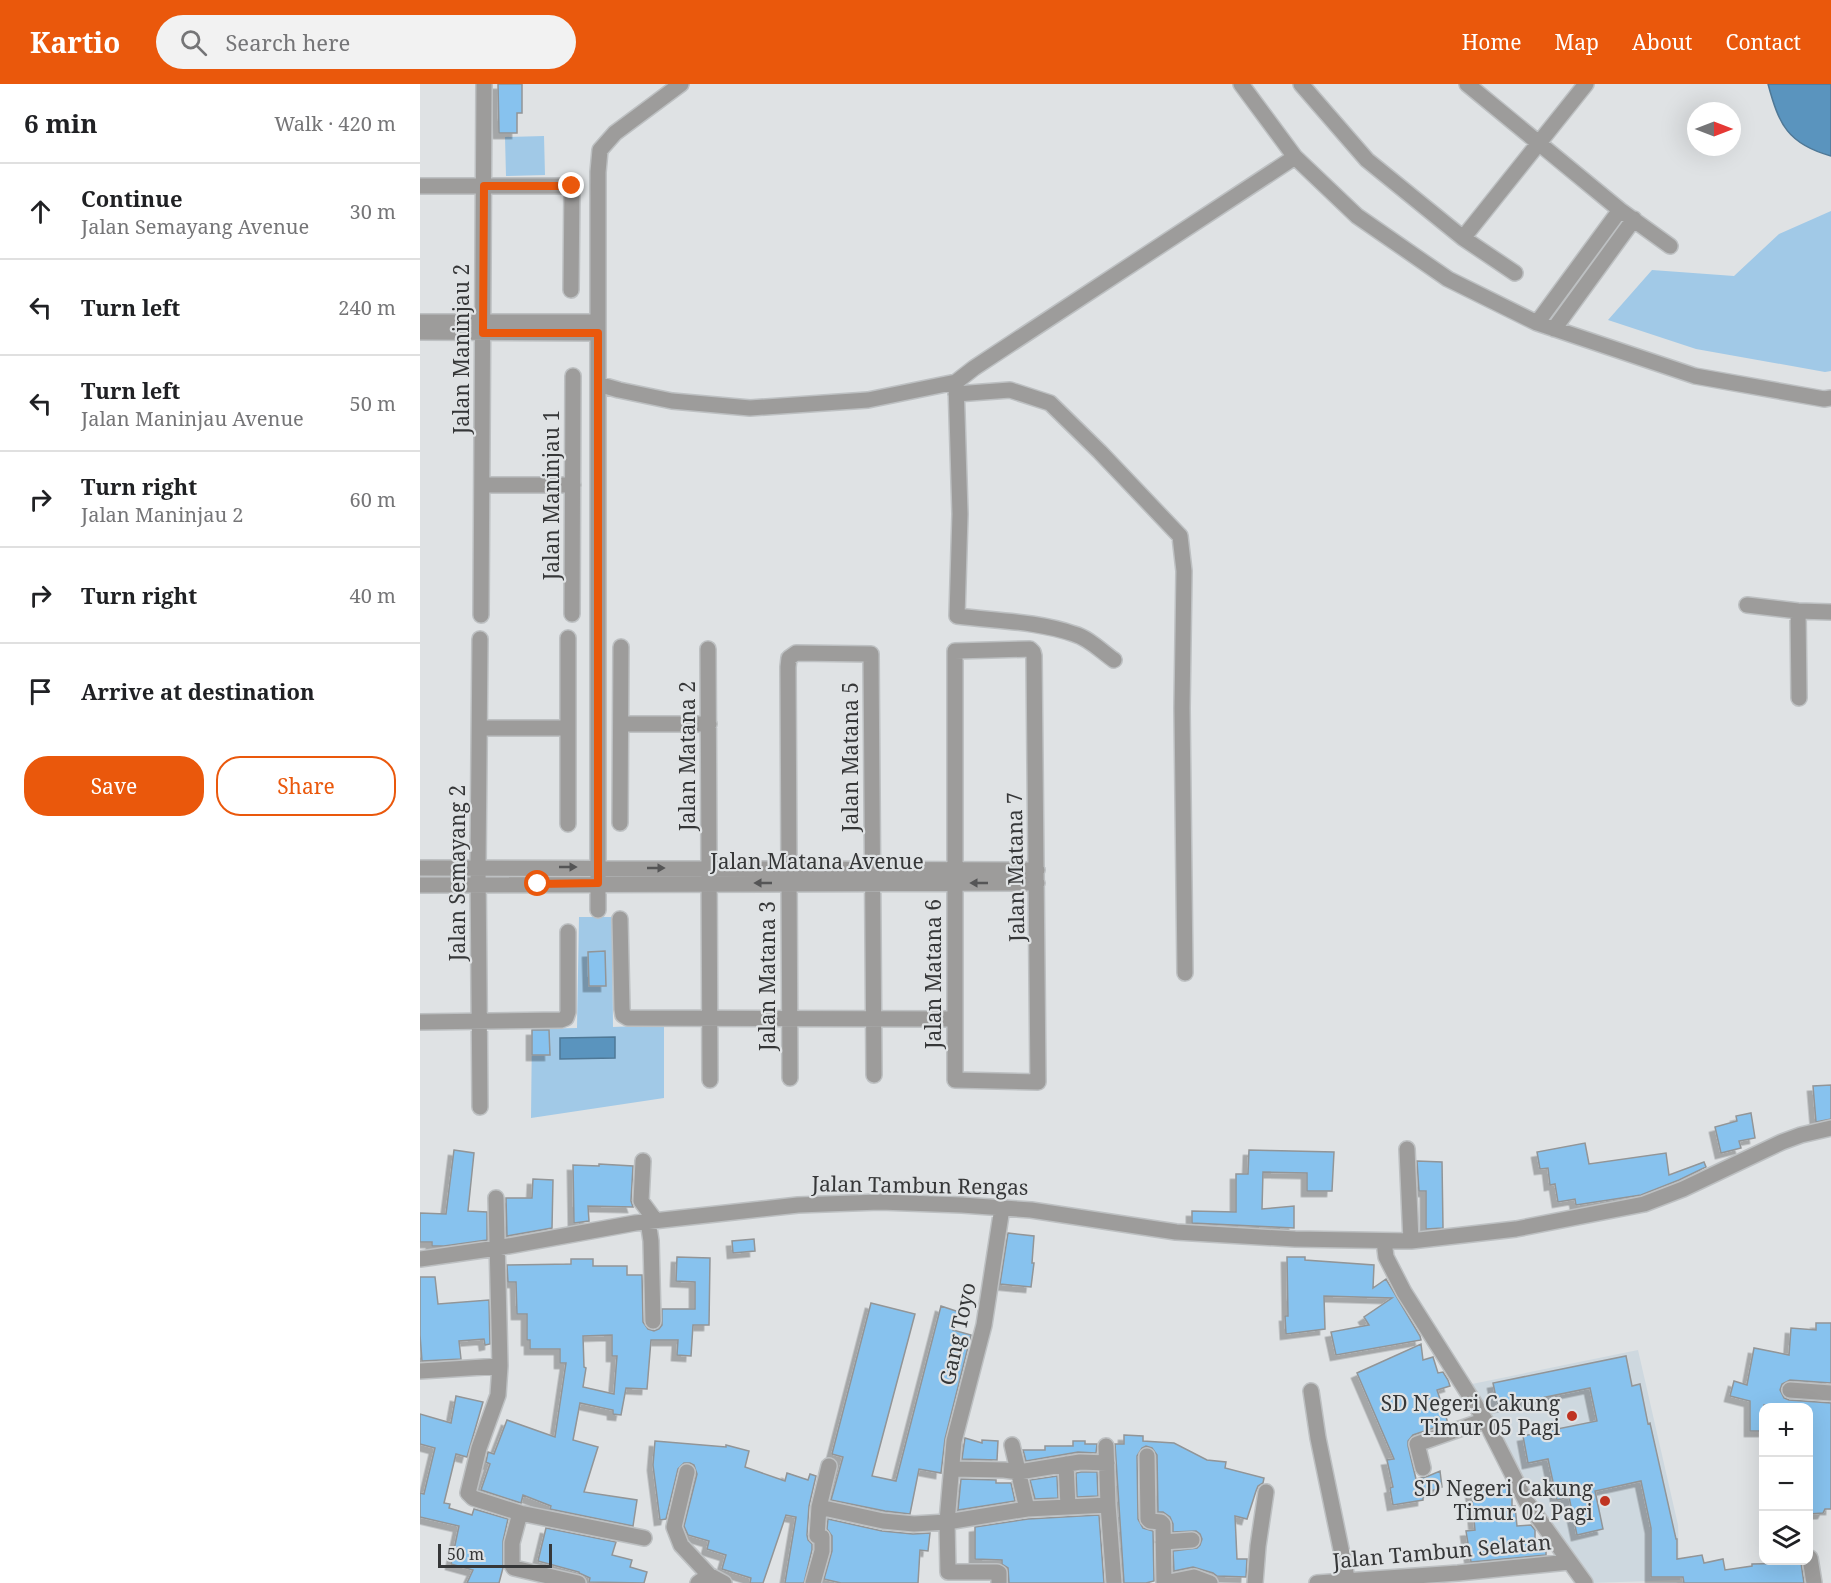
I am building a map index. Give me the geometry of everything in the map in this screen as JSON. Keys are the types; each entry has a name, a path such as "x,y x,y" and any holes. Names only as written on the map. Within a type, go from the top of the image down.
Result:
{"street":[{"name":"Jalan Maninjau 2","path":"481,615 484,84"},
{"path":"598,910 598,172 600,150 615,133 681,84"},
{"path":"1241,84 1295,157 1357,216 1448,279 1537,323 1695,376 1824,399 1831,398"},
{"path":"1301,84 1367,160 1463,238 1515,273"},
{"path":"1467,84 1620,210 1670,246"},
{"path":"1463,238 1586,84"},
{"path":"1114,660 1075,634 1041,626 957,616 960,514 956,388 974,368 1295,157"},
{"path":"420,186 572,186 572,290"},
{"path":"1537,323 1620,210"},
{"path":"1554,328 1634,219"},
{"path":"420,322 483,327 598,327"},
{"path":"420,332 483,327"},
{"name":"Jalan Maninjau 1","path":"572,614 573,376"},
{"path":"598,384 672,401 750,408 868,400 956,388 1010,390 1050,403 1100,452 1180,537 1184,571 1182,708 1185,973"},
{"path":"482,485 573,485"},
{"path":"1747,605 1831,612"},
{"path":"1798,611 1799,698"},
{"path":"568,638 568,824"},
{"name":"Jalan Semayang 2","path":"480,639 478,868 480,1107"},
{"path":"620,823 621,647"},
{"name":"Jalan Matana 2","path":"708,649 710,1080"},
{"name":"Jalan Matana 7","path":"956,651 1030,649 1033,652 1038,1082 956,1080"},
{"name":"Jalan Matana 6","path":"956,651 954,876 956,1080"},
{"name":"Jalan Matana 5","path":"789,658 796,653 871,654 874,1075"},
{"name":"Jalan Matana 3","path":"789,658 790,1078"},
{"path":"621,724 709,724"},
{"path":"480,728 568,728"},
{"path":"420,868 478,868 598,875"},
{"path":"420,885 478,884 598,875"},
{"name":"Jalan Matana Avenue","path":"598,875 1037,876"},
{"path":"620,919 623,1015 628,1018 955,1018"},
{"path":"420,1022 561,1020 566,1018 568,1012 568,932"},
{"name":"Jalan Tambun Rengas","path":"420,1259 497,1253 798,1204 880,1202 1001,1219 1059,1213 1176,1232 1295,1239 1385,1248 1411,1241 1516,1229 1644,1203 1683,1189 1782,1142 1831,1128"},
{"path":"1407,1149 1411,1241"},
{"path":"643,1161 641,1201 651,1227 654,1321"},
{"path":"496,1198 500,1366 498,1395 478,1448 468,1493 473,1498 520,1513 644,1538"},
{"name":"Gang Toyo","path":"999,1583 998,1573 948,1572 947,1522 954,1440 984,1325 1001,1219"},
{"path":"1385,1248 1404,1292 1485,1420 1526,1501 1585,1583"},
{"path":"420,1371 500,1366"},
{"path":"1790,1390 1831,1393"},
{"path":"1311,1391 1318,1438 1347,1582"},
{"path":"1423,1468 1417,1444 1485,1420"},
{"path":"1012,1445 1027,1509"},
{"path":"1106,1446 1114,1583"},
{"path":"1147,1456 1148,1519 1162,1522 1164,1583 1194,1577 1210,1583"},
{"path":"952,1469 1019,1472 1080,1462 1107,1463"},
{"path":"1066,1464 1068,1507"},
{"path":"813,1583 823,1544 822,1537 817,1536 819,1507 830,1466"},
{"path":"687,1472 674,1527 681,1545 704,1579 724,1583"},
{"path":"1256,1583 1258,1546 1266,1492"},
{"path":"819,1507 884,1521 914,1524 947,1522 1027,1509 1108,1505"},
{"path":"520,1513 512,1543 512,1565 515,1569 532,1578 578,1583"},
{"path":"1163,1542 1192,1540"},
{"name":"Jalan Tambun Selatan","path":"1317,1583 1569,1562"},
{"path":"1811,1565 1814,1583"}],"shaded area":[{"path":"1768,84 1831,84 1831,156 1805,145 1788,131 1776,111"},
{"path":"544,136 545,175 506,176 505,137"},
{"path":"1831,211 1831,371 1825,372 1696,349 1608,320 1652,270 1734,276 1779,234"},
{"path":"579,917 612,917 613,1027 664,1025 664,1098 531,1118 532,1029 577,1028"},
{"path":"615,1037 615,1058 560,1059 560,1038"},
{"path":"1638,1350 1678,1525 1680,1580 1591,1583 1565,1550 1472,1384"}],"building":[{"path":"498,84 522,84 522,113 517,113 517,133 499,133"},
{"path":"605,951 606,986 589,986 588,952"},
{"path":"532,1030 549,1030 550,1055 532,1055"},
{"path":"1831,1085 1831,1119 1816,1122 1813,1086"},
{"path":"1751,1113 1755,1138 1739,1141 1741,1148 1721,1153 1715,1127 1737,1121 1736,1116"},
{"path":"1585,1143 1589,1164 1666,1153 1669,1175 1704,1162 1706,1167 1641,1195 1576,1205 1575,1199 1558,1202 1555,1184 1550,1185 1548,1168 1540,1169 1537,1152"},
{"path":"454,1150 474,1153 468,1211 487,1212 487,1240 432,1246 432,1242 420,1242 420,1213 446,1214"},
{"path":"1249,1150 1334,1152 1332,1191 1307,1191 1307,1173 1263,1172 1262,1209 1294,1206 1294,1228 1192,1223 1192,1211 1236,1212 1236,1174 1248,1174"},
{"path":"1417,1161 1442,1162 1443,1228 1426,1229 1426,1191 1419,1191"},
{"path":"599,1164 633,1166 631,1201 633,1207 588,1206 589,1221 574,1223 573,1165 599,1166"},
{"path":"533,1179 553,1180 552,1228 507,1236 506,1198 532,1198"},
{"path":"1008,1233 1034,1236 1031,1287 1000,1284"},
{"path":"754,1239 755,1251 733,1253 732,1241"},
{"path":"677,1257 710,1258 709,1325 693,1325 691,1356 677,1355 678,1340 651,1340 647,1389 626,1388 621,1415 613,1414 613,1410 580,1403 573,1440 598,1447 584,1492 637,1500 633,1526 550,1509 551,1506 523,1495 521,1503 481,1490 490,1464 486,1462 488,1452 494,1454 507,1420 555,1437 566,1363 560,1363 560,1349 530,1349 530,1340 527,1340 527,1314 517,1314 516,1282 508,1282 507,1265 571,1264 571,1259 593,1259 593,1266 627,1266 627,1275 642,1275 643,1322 648,1329 654,1331 662,1325 662,1309 695,1309 695,1282 676,1281","holes":["612,1335 612,1356 617,1356 614,1394 583,1387 586,1368 584,1367 583,1336"]},
{"path":"1287,1257 1374,1265 1373,1288 1386,1279 1421,1340 1336,1355 1331,1332 1369,1325 1364,1317 1392,1298 1324,1296 1325,1329 1286,1334"},
{"path":"420,1277 435,1277 438,1304 489,1300 490,1344 485,1345 484,1339 459,1341 461,1359 422,1361"},
{"path":"871,1303 915,1314 872,1476 896,1481 941,1306 959,1312 953,1330 971,1335 945,1439 941,1473 919,1469 910,1514 831,1500 843,1457 832,1454"},
{"path":"1816,1323 1831,1323 1831,1383 1790,1380 1782,1384 1780,1390 1784,1398 1789,1400 1831,1403 1831,1509 1825,1509 1823,1513 1813,1514 1813,1403 1759,1403 1759,1431 1750,1431 1750,1401 1730,1396 1734,1381 1747,1385 1754,1348 1789,1355 1791,1328 1816,1330"},
{"path":"1421,1344 1423,1360 1433,1357 1438,1373 1443,1372 1448,1380 1450,1386 1437,1390 1448,1423 1413,1435 1408,1441 1408,1446 1416,1479 1440,1471 1442,1487 1423,1494 1423,1500 1393,1505 1390,1488 1393,1487 1387,1460 1394,1459 1357,1373"},
{"path":"1626,1356 1632,1386 1640,1384 1648,1424 1650,1423 1677,1539 1677,1559 1702,1555 1704,1563 1723,1559 1725,1570 1752,1566 1752,1564 1801,1565 1804,1583 1684,1583 1683,1577 1651,1577 1651,1528 1641,1481 1595,1491 1603,1529 1577,1535 1569,1497 1557,1500 1548,1459 1528,1463 1523,1436 1597,1421 1590,1388 1498,1407 1493,1383"},
{"path":"456,1396 483,1402 467,1457 456,1454 444,1503 450,1504 449,1508 472,1515 474,1509 508,1519 503,1541 503,1568 499,1583 467,1583 473,1570 451,1564 459,1526 420,1517 420,1493 424,1494 435,1448 420,1444 420,1414 451,1423"},
{"path":"1124,1435 1143,1436 1143,1441 1174,1443 1207,1460 1226,1462 1225,1468 1264,1478 1263,1483 1258,1486 1247,1519 1235,1516 1237,1559 1247,1559 1246,1577 1217,1576 1193,1567 1174,1571 1173,1551 1197,1548 1202,1539 1196,1531 1173,1532 1170,1517 1163,1512 1158,1512 1157,1455 1152,1448 1146,1446 1137,1456 1138,1519 1143,1528 1153,1531 1154,1581 1124,1583 1115,1444 1124,1444"},
{"path":"965,1438 982,1443 982,1440 998,1441 997,1460 962,1459"},
{"path":"655,1441 726,1447 726,1445 749,1451 745,1467 785,1481 787,1473 808,1480 810,1474 816,1476 809,1506 807,1535 812,1544 812,1550 804,1583 785,1583 796,1517 786,1515 763,1583 750,1583 751,1578 722,1569 726,1555 707,1549 709,1541 688,1535 684,1526 697,1474 694,1465 690,1463 684,1463 678,1469 666,1519 660,1520 653,1465"},
{"path":"1073,1441 1097,1444 1096,1453 1078,1452 1026,1461 1023,1450 1045,1450 1045,1446 1073,1446"},
{"path":"1097,1472 1098,1496 1077,1497 1076,1473"},
{"path":"1057,1476 1058,1498 1035,1499 1030,1480"},
{"path":"961,1479 1011,1483 1015,1501 958,1510"},
{"path":"1509,1488 1512,1494 1512,1506 1515,1506 1517,1526 1531,1525 1535,1530 1535,1539 1541,1539 1546,1545 1546,1555 1471,1562 1466,1531 1475,1530 1471,1489"},
{"path":"1099,1515 1104,1583 1009,1583 1008,1568 1002,1564 1002,1560 975,1559 975,1527 1028,1519"},
{"path":"828,1519 882,1531 930,1533 928,1551 920,1550 918,1583 841,1583 824,1579 832,1551 832,1536 827,1529"},
{"path":"546,1528 616,1542 612,1555 632,1560 630,1567 647,1572 644,1583 589,1582 590,1578 579,1572 538,1561"}],"place":[{"name":"SD Negeri Cakung Timur 05 Pagi","path":"1572,1416"},
{"name":"SD Negeri Cakung Timur 02 Pagi","path":"1605,1501"}],"route":[{"path":"538,884 598,883 598,333 483,333 484,186 572,186"}]}
